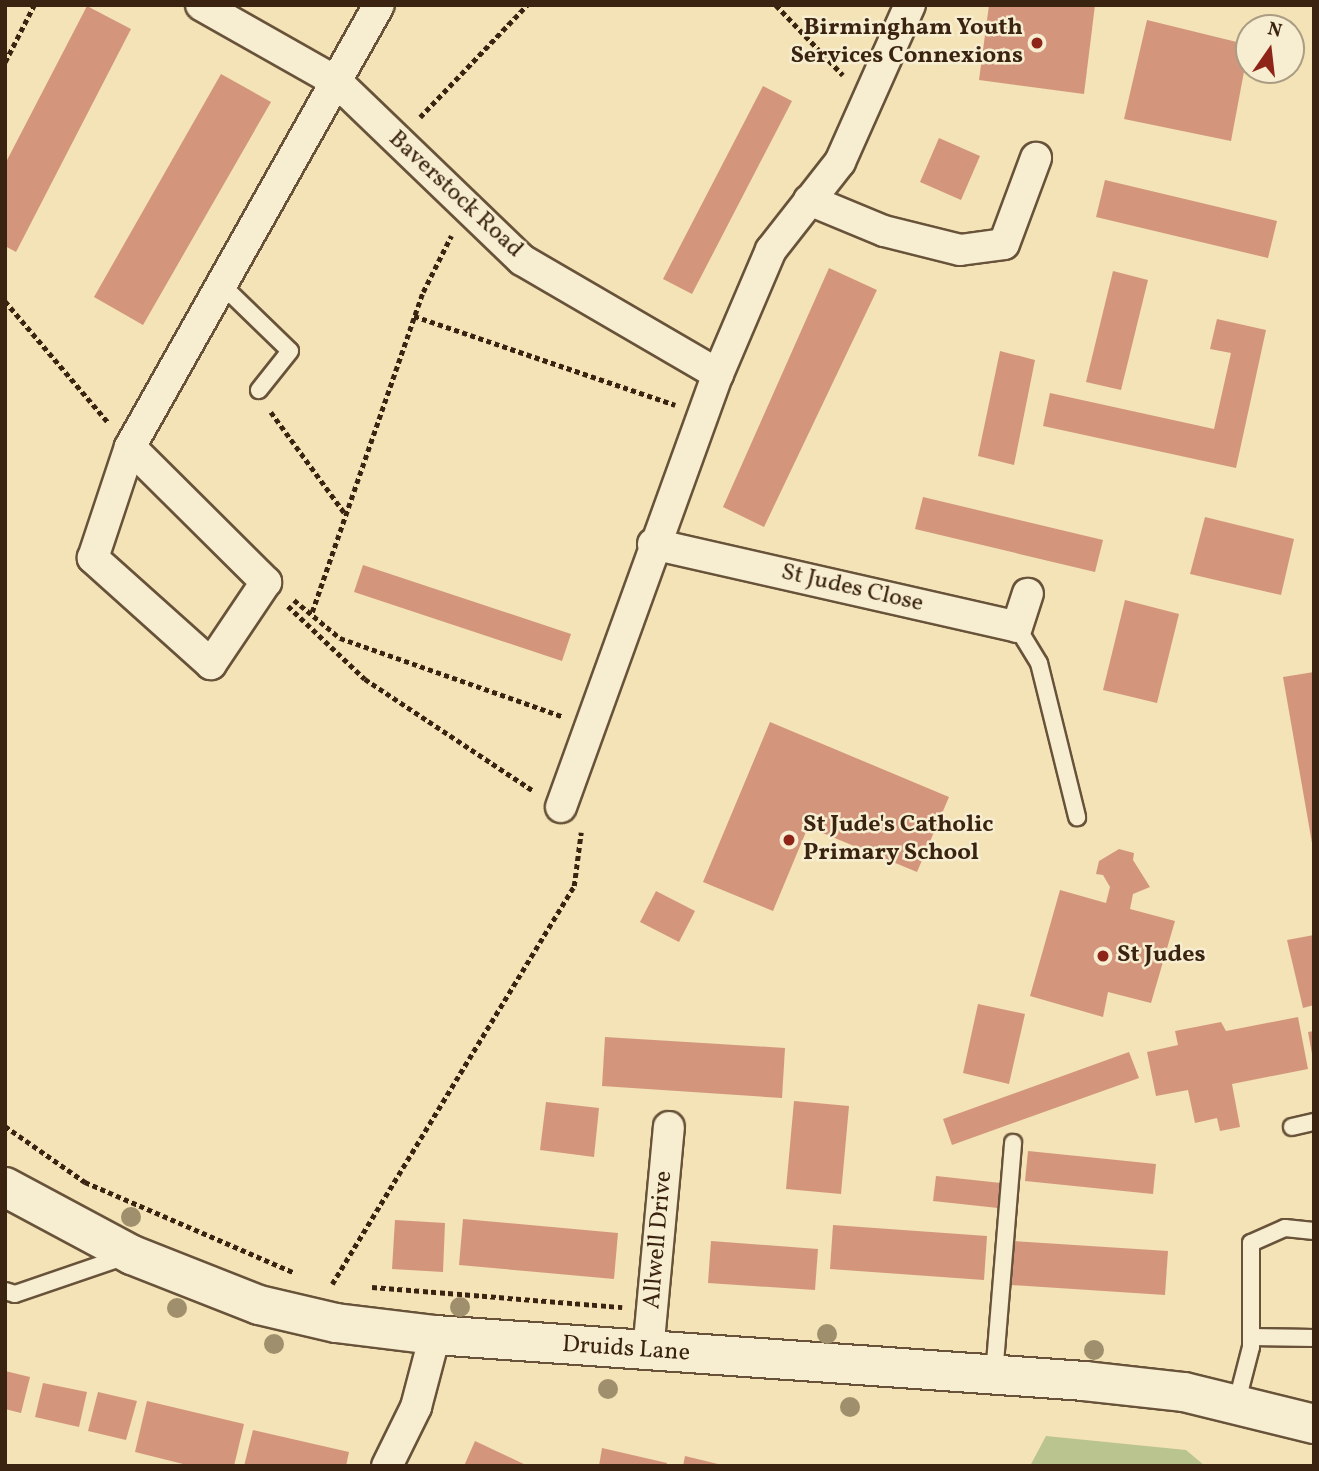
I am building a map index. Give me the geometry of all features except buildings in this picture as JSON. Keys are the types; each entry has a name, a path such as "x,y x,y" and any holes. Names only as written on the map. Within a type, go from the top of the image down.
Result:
{"street":[{"name":"Baverstock Road","path":"201,5 337,82 522,260 718,374"},
{"path":"130,447 266,582 211,664 93,558 130,447 379,5"},
{"path":"561,807 653,544 718,374 771,250 840,162 911,5"},
{"path":"809,200 884,231 960,250 1004,244 1036,158"},
{"name":"St Judes Close","path":"653,544 1017,627"},
{"path":"1017,627 1028,594"},
{"name":"Allwell Drive","path":"648,1352 669,1127"},
{"name":"Druids Lane","path":"5,1187 132,1255 259,1305 337,1323 435,1335 994,1375 1184,1392 1314,1424"},
{"path":"387,1466 416,1407 435,1335"},
{"name":"Druids Lane","path":"1254,1410 1314,1449"}],"lane":[{"path":"223,286 290,351 259,390"},
{"path":"1017,627 1039,663 1077,817"},
{"path":"1292,1127 1314,1122"},
{"path":"994,1375 1013,1143"},
{"path":"1254,1410 1251,1242 1285,1228 1314,1231"},
{"path":"5,1291 15,1294 132,1255"},
{"path":"1251,1336 1314,1338"}],"path":[{"path":"5,62 34,5"},
{"path":"398,141 527,5"},
{"path":"776,5 868,101"},
{"path":"312,612 414,316 457,223 471,211"},
{"path":"5,301 130,447"},
{"path":"414,316 703,414"},
{"path":"259,390 346,515"},
{"path":"266,582 312,612 340,638 589,726"},
{"path":"266,582 365,679 561,807 583,813 574,886 332,1284"},
{"path":"5,1126 85,1182 298,1275"},
{"path":"321,1282 345,1285"},
{"path":"358,1286 654,1310"}],"green space":[{"path":"1046,1436 1186,1450 1205,1466 1030,1466"}],"place":[{"name":"Birmingham Youth Services Connexions","path":"1037,43"},
{"name":"St Jude's Catholic Primary School","path":"789,840"},
{"name":"St Judes","path":"1103,956"}]}
